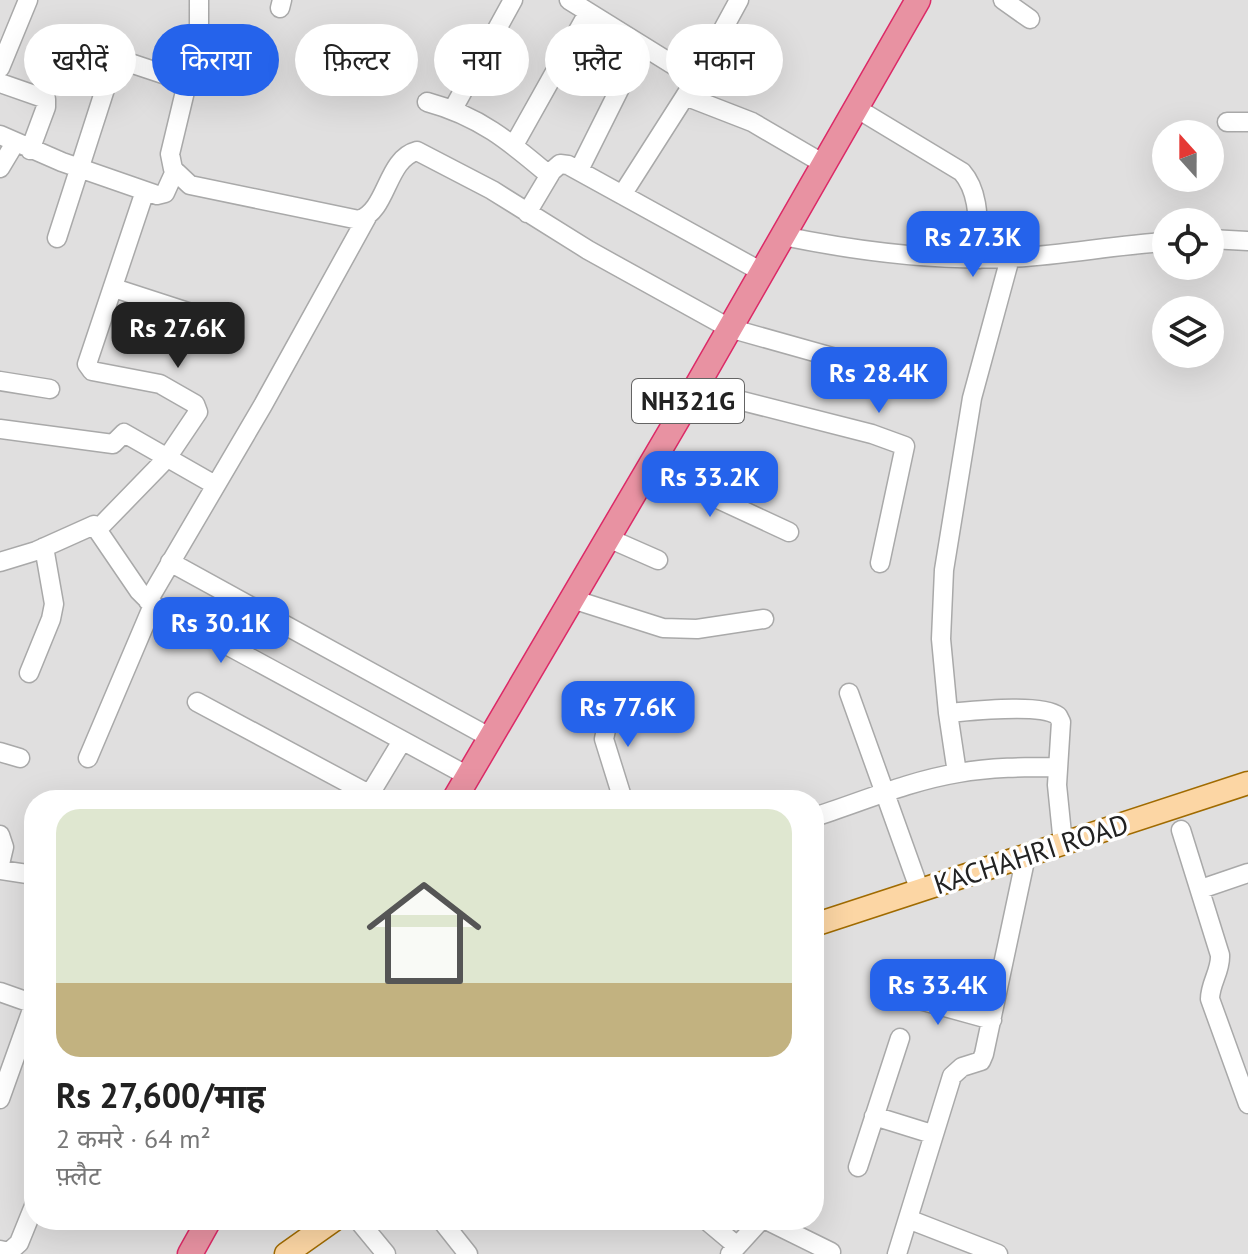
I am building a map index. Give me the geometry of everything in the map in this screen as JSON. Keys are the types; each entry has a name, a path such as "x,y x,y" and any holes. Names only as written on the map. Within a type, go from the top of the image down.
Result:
{"highway":[{"name":"NH321G","path":"460,790 918,0"},
{"path":"190,1254 203,1230"}],"main road":[{"name":"KACHAHRI ROAD","path":"824,922 1248,783"},
{"path":"286,1254 320,1230"}],"street":[{"path":"0,68 28,0"},
{"path":"199,0 199,24"},
{"path":"453,109 513,0"},
{"path":"569,0 606,24"},
{"path":"726,24 739,0"},
{"path":"1003,0 1030,19"},
{"path":"514,145 588,13"},
{"path":"0,83 46,99 46,107 15,143 0,168"},
{"path":"57,238 103,96"},
{"path":"183,96 170,146 171,162 175,171 190,185 359,220 367,217"},
{"path":"579,170 616,96"},
{"path":"622,195 685,96 752,122 824,164"},
{"path":"427,102 465,113 514,145 549,175"},
{"path":"856,108 962,172 970,181 975,201 979,259"},
{"path":"1227,122 1248,122"},
{"path":"15,143 157,195 165,193 175,171"},
{"path":"88,758 170,562 367,217 403,159 417,151 492,190 588,250 729,328 900,376"},
{"path":"527,213 549,175 563,164 762,272"},
{"path":"98,529 167,458 198,412 195,404 160,384 92,371 88,367 145,191"},
{"path":"783,236 911,255 979,259 1152,243"},
{"path":"1224,240 1248,241"},
{"path":"957,773 941,639 944,570 972,398 1010,258"},
{"path":"114,288 191,313"},
{"path":"0,381 50,389"},
{"path":"695,389 872,434 905,446 880,563"},
{"path":"0,429 113,444 124,433 215,485"},
{"path":"649,467 789,532"},
{"path":"0,562 44,547 89,525 98,529 151,603 468,776"},
{"path":"608,538 658,560"},
{"path":"29,673 54,604 44,547"},
{"path":"170,562 491,738"},
{"path":"572,599 663,628 697,629 764,619"},
{"path":"849,693 920,891"},
{"path":"613,697 604,739 620,790"},
{"path":"197,702 361,790"},
{"path":"948,713 1011,709 1055,712 1061,722 1058,767 1063,844"},
{"path":"370,790 402,741"},
{"path":"0,752 20,758"},
{"path":"824,814 957,773 1002,767 1058,767"},
{"path":"1181,830 1220,955 1221,966 1210,988 1210,999 1248,1104"},
{"path":"0,835 4,847 0,867 24,873"},
{"path":"897,1254 932,1134 956,1070 981,1061 1026,856"},
{"path":"1201,889 1246,879"},
{"path":"0,992 24,1000"},
{"path":"894,993 992,1020"},
{"path":"1,1091 24,1030"},
{"path":"858,1167 900,1038"},
{"path":"874,1116 932,1134"},
{"path":"908,1219 974,1250 998,1254"},
{"path":"0,1250 9,1252 17,1247 24,1230"},
{"path":"366,1230 386,1254"},
{"path":"449,1230 468,1254"},
{"path":"715,1230 734,1250 753,1230"},
{"path":"784,1230 831,1252"}],"shaded area":[{"path":"0,0 1248,0 1248,1254 0,1254"}]}
